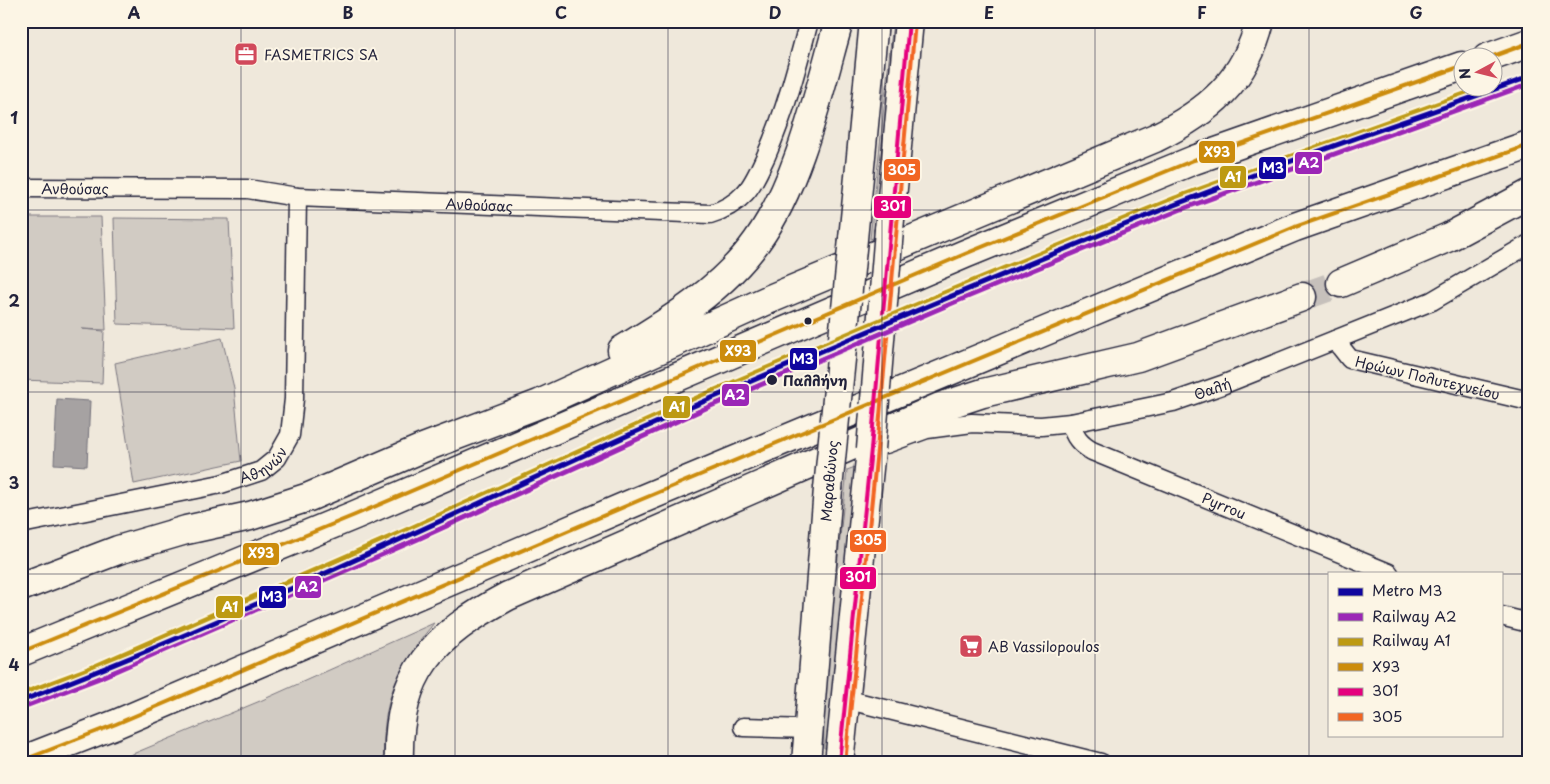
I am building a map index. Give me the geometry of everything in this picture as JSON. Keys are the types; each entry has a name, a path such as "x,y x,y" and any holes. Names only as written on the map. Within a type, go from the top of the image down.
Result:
{"main road":[{"path":"423,448 620,351 679,316 726,275 757,242 776,211 813,112 839,21"},
{"name":"Μαραθώνος","path":"806,763 828,489 874,21"},
{"path":"839,763 871,449 909,21"},
{"path":"21,587 118,550 186,530 280,507 423,448 539,404 770,299 1167,132 1202,112 1225,90 1243,65 1260,21"},
{"path":"1502,53 1529,43"},
{"path":"21,652 355,515 836,308 1194,160 1452,70"},
{"path":"21,760 162,704 640,500 1294,227 1529,145"},
{"path":"1341,283 1449,237 1529,194"},
{"path":"399,763 398,731 404,698 420,666 443,638 472,615 508,596 940,407 983,393 1138,357 1302,297"}],"street":[{"name":"Ανθούσας","path":"21,188 248,189 297,197 700,214 726,210 746,193 777,130 796,71 809,21"},
{"name":"Αθηνών","path":"21,524 221,484 261,471 277,458 290,435 294,399 297,197"},
{"name":"Θαλή","path":"871,449 927,429 972,423 1041,426 1071,423 1173,402 1432,301 1529,244"},
{"name":"Ηρώων Πολυτεχνείου","path":"1335,340 1350,359 1529,401"},
{"name":"Pyrrou","path":"1071,423 1073,433 1080,444 1092,451 1387,572"},
{"path":"1502,616 1529,623"},
{"path":"845,699 1102,763"},
{"path":"743,726 809,729"}],"shaded area":[{"path":"893,21 898,21 880,236 870,239"},
{"path":"21,217 101,217 106,330 82,329 104,331 102,383 21,380"},
{"path":"114,218 229,219 234,328 117,324"},
{"path":"222,338 234,388 241,461 134,484 115,363"},
{"path":"57,399 90,401 87,466 54,464"},
{"path":"855,467 827,748 824,748 823,702 847,470"},
{"path":"434,623 410,656 394,687 388,704 385,722 384,763 111,763 260,701"}],"tunnel":[{"path":"1302,297 1341,283"}],"metro line":[{"name":"Μ3","path":"21,701 108,667 280,594 705,401 997,277 1218,188 1529,77"}],"rail line":[{"name":"A2","path":"23,707 97,679 418,539 706,408 955,302 1179,210 1529,84"},
{"name":"A1","path":"21,694 93,667 413,527 701,396 951,290 1175,198 1453,98"}],"transit line":[{"name":"301","path":"839,763 871,449 909,21"},
{"name":"305","path":"845,763 877,450 915,22"},
{"name":"X93","path":"1502,53 1529,43"},
{"name":"X93","path":"21,652 355,515 965,254 1194,160 1452,70"},
{"name":"X93","path":"21,761 116,724 640,500 1295,227 1529,145"}],"place":[{"name":"FASMETRICS SA","path":"246,54"},
{"name":"Παλλήνη","path":"772,380"},
{"name":"AB Vassilopoulos","path":"971,646"}]}
